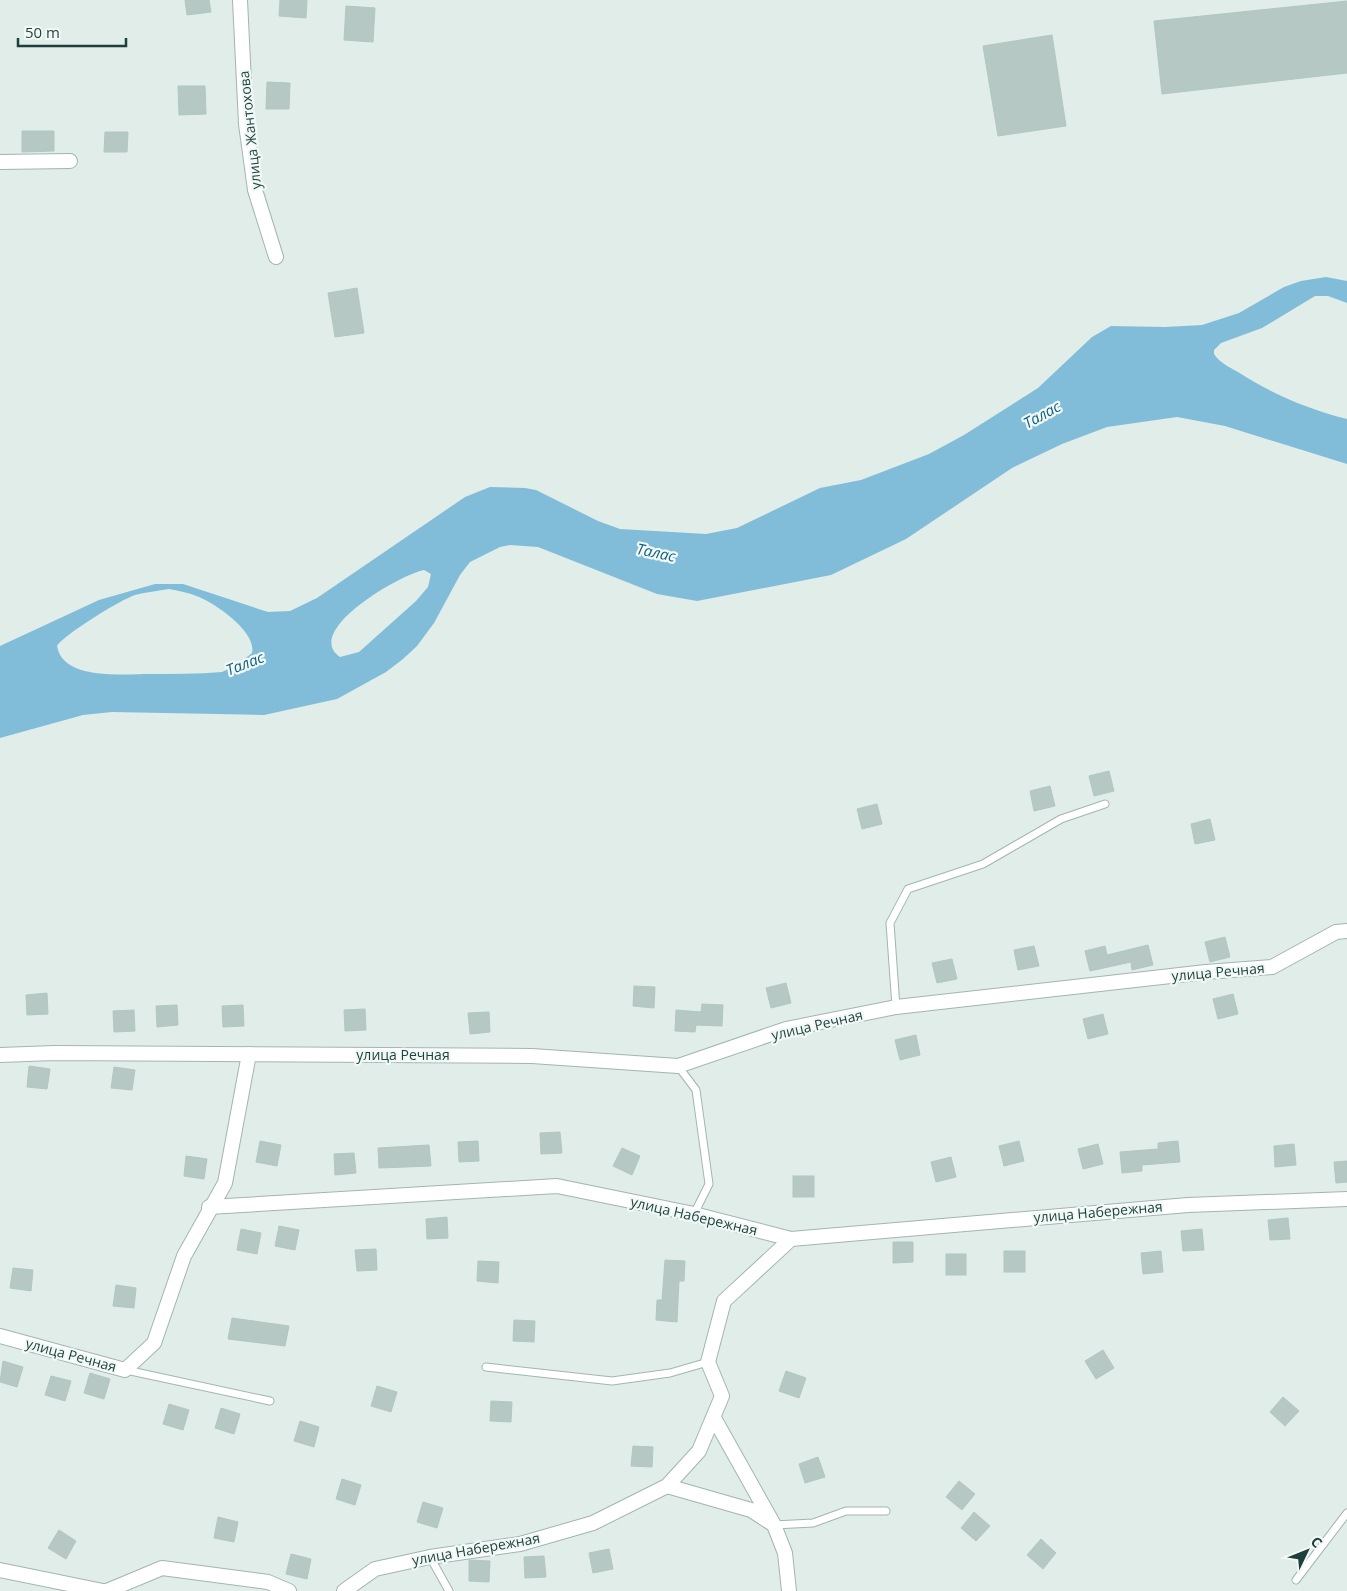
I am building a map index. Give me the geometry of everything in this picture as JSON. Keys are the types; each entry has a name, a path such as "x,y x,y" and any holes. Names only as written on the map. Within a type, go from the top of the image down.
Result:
{"street":[{"name":"улица Жантохова","path":"240,0 246,124 255,190 276,257"},
{"path":"0,162 70,161"},
{"name":"улица Речная","path":"0,1055 54,1053 532,1056 678,1066 786,1029 896,1007 1196,973 1272,967 1336,932 1347,931"},
{"name":"улица Речная","path":"0,1336 125,1370 154,1343 184,1256 225,1182 249,1054"},
{"name":"улица Набережная","path":"209,1208 557,1186 694,1214 790,1239 1188,1205 1347,1199"},
{"path":"708,1362 724,1301 790,1239"},
{"name":"улица Набережная","path":"344,1591 375,1569 430,1557 520,1544 593,1523 667,1486 699,1451 722,1396 708,1362"},
{"path":"714,1418 774,1525 785,1553 789,1591"},
{"path":"667,1486 751,1510 774,1525"},
{"path":"107,1591 162,1568 268,1582 289,1591"},
{"path":"0,1570 103,1591"}],"lane":[{"path":"896,1007 890,922 908,889 983,864 1062,819 1104,804"},
{"path":"678,1066 696,1090 710,1184 694,1214"},
{"path":"486,1368 612,1381 670,1373 708,1362"},
{"path":"125,1370 270,1401"},
{"path":"774,1525 813,1523 846,1511 886,1511"},
{"path":"1296,1580 1347,1513"},
{"path":"430,1557 449,1591"}],"water":[{"name":"Талас","path":"1326,277 1347,281 1347,303 1328,296 1315,296 1262,328 1221,343 1214,350 1214,354 1225,364 1277,394 1318,411 1347,419 1347,464 1225,426 1177,417 1107,427 1062,444 1012,468 906,539 831,575 697,601 657,594 538,547 510,545 500,547 470,562 460,575 434,623 417,646 386,672 337,699 264,715 112,712 83,715 0,738 0,646 99,600 155,584 183,584 268,612 290,611 317,598 465,497 490,487 536,490 598,521 620,529 706,534 737,528 820,488 861,480 929,454 964,435 1038,388 1092,337 1111,326 1165,327 1202,325 1239,313 1284,287 1301,281","holes":["424,570 431,574 428,587 416,601 359,652 340,657 332,646 334,633 344,619 377,592","169,589 199,597 225,612 248,636 252,645 252,653 237,665 222,672 186,674 125,675 96,673 70,665 62,657 57,646 93,618 135,595"]}],"building":[{"path":"185,0 209,0 211,12 187,15"},
{"path":"280,0 307,0 306,18 279,16"},
{"path":"1347,1 1347,73 1162,94 1154,21"},
{"path":"346,6 375,8 373,42 344,40"},
{"path":"1052,35 1066,126 998,136 983,46"},
{"path":"267,82 290,83 289,109 266,109"},
{"path":"178,86 205,86 206,114 179,115"},
{"path":"22,131 54,131 54,151 22,152"},
{"path":"105,132 128,132 127,152 104,152"},
{"path":"357,288 364,333 335,337 328,293"},
{"path":"1109,771 1114,791 1094,796 1089,776"},
{"path":"1050,786 1055,806 1034,811 1030,791"},
{"path":"877,804 882,824 862,829 857,809"},
{"path":"1210,819 1215,840 1195,844 1191,824"},
{"path":"1225,937 1230,957 1210,962 1205,942"},
{"path":"1148,945 1153,965 1132,970 1131,962 1090,971 1085,951 1105,946 1107,955"},
{"path":"1034,946 1039,966 1018,970 1014,950"},
{"path":"952,959 957,979 937,983 932,963"},
{"path":"786,983 791,1003 771,1008 766,988"},
{"path":"634,986 655,987 654,1008 633,1006"},
{"path":"47,993 48,1014 27,1015 26,995"},
{"path":"1233,994 1238,1014 1218,1019 1213,999"},
{"path":"702,1004 723,1005 722,1026 696,1025 695,1032 675,1031 676,1010 701,1012"},
{"path":"177,1005 178,1025 157,1027 156,1006"},
{"path":"243,1005 244,1026 223,1027 222,1006"},
{"path":"365,1009 366,1030 345,1031 344,1010"},
{"path":"134,1010 135,1031 114,1032 113,1011"},
{"path":"489,1012 490,1032 470,1034 468,1013"},
{"path":"1103,1014 1108,1034 1088,1039 1083,1019"},
{"path":"916,1035 920,1055 900,1060 895,1040"},
{"path":"29,1066 50,1069 47,1089 27,1087"},
{"path":"114,1067 135,1070 132,1090 111,1088"},
{"path":"560,1132 562,1153 541,1154 540,1133"},
{"path":"260,1141 281,1145 277,1166 256,1162"},
{"path":"478,1141 479,1161 459,1162 458,1142"},
{"path":"1019,1141 1024,1161 1004,1166 999,1146"},
{"path":"1178,1141 1180,1162 1142,1165 1142,1171 1122,1173 1120,1152 1158,1149 1158,1143"},
{"path":"1098,1144 1103,1164 1083,1169 1078,1149"},
{"path":"1294,1144 1296,1165 1275,1167 1274,1146"},
{"path":"429,1145 431,1166 379,1168 378,1148"},
{"path":"622,1148 640,1156 632,1175 613,1166"},
{"path":"354,1153 356,1173 335,1175 334,1154"},
{"path":"186,1156 207,1159 204,1179 184,1176"},
{"path":"951,1157 956,1177 936,1182 931,1162"},
{"path":"1347,1161 1347,1182 1336,1183 1334,1162"},
{"path":"793,1176 814,1176 814,1197 793,1197"},
{"path":"447,1217 448,1238 427,1239 426,1219"},
{"path":"1288,1218 1290,1239 1270,1240 1268,1220"},
{"path":"279,1226 299,1230 295,1250 275,1246"},
{"path":"241,1229 261,1233 257,1254 237,1250"},
{"path":"1202,1229 1204,1250 1183,1251 1181,1231"},
{"path":"893,1242 913,1242 913,1262 893,1263"},
{"path":"376,1249 377,1270 357,1271 355,1250"},
{"path":"1004,1251 1025,1251 1025,1272 1004,1272"},
{"path":"1161,1251 1163,1272 1143,1274 1141,1253"},
{"path":"946,1254 966,1254 966,1275 946,1275"},
{"path":"665,1260 685,1261 684,1281 679,1281 677,1322 656,1320 657,1300 662,1300"},
{"path":"478,1261 499,1262 498,1283 477,1281"},
{"path":"13,1268 33,1270 31,1291 10,1288"},
{"path":"116,1285 136,1288 134,1308 113,1306"},
{"path":"232,1318 289,1326 285,1346 228,1339"},
{"path":"514,1320 535,1321 534,1342 513,1341"},
{"path":"1103,1350 1114,1368 1096,1379 1085,1361"},
{"path":"3,1361 23,1367 17,1387 0,1382"},
{"path":"786,1371 806,1378 799,1398 779,1391"},
{"path":"90,1373 110,1379 104,1399 84,1393"},
{"path":"51,1376 71,1381 65,1401 45,1395"},
{"path":"377,1386 397,1392 391,1412 371,1406"},
{"path":"1283,1397 1299,1411 1285,1426 1270,1412"},
{"path":"491,1401 512,1402 511,1422 490,1421"},
{"path":"169,1404 189,1410 183,1430 163,1424"},
{"path":"221,1408 240,1414 234,1434 215,1428"},
{"path":"300,1421 319,1427 314,1447 294,1441"},
{"path":"633,1446 653,1447 652,1467 631,1466"},
{"path":"818,1457 825,1477 805,1483 799,1464"},
{"path":"342,1479 361,1485 355,1505 336,1499"},
{"path":"959,1481 975,1494 962,1510 946,1497"},
{"path":"423,1502 443,1508 437,1528 417,1522"},
{"path":"974,1512 990,1526 976,1541 961,1528"},
{"path":"218,1517 238,1522 234,1542 214,1538"},
{"path":"59,1530 76,1541 66,1559 48,1548"},
{"path":"1041,1539 1056,1553 1043,1569 1027,1555"},
{"path":"609,1549 613,1569 593,1573 589,1553"},
{"path":"291,1554 311,1559 307,1579 286,1574"},
{"path":"544,1556 546,1577 525,1578 524,1557"},
{"path":"469,1560 490,1561 489,1582 469,1581"}]}
